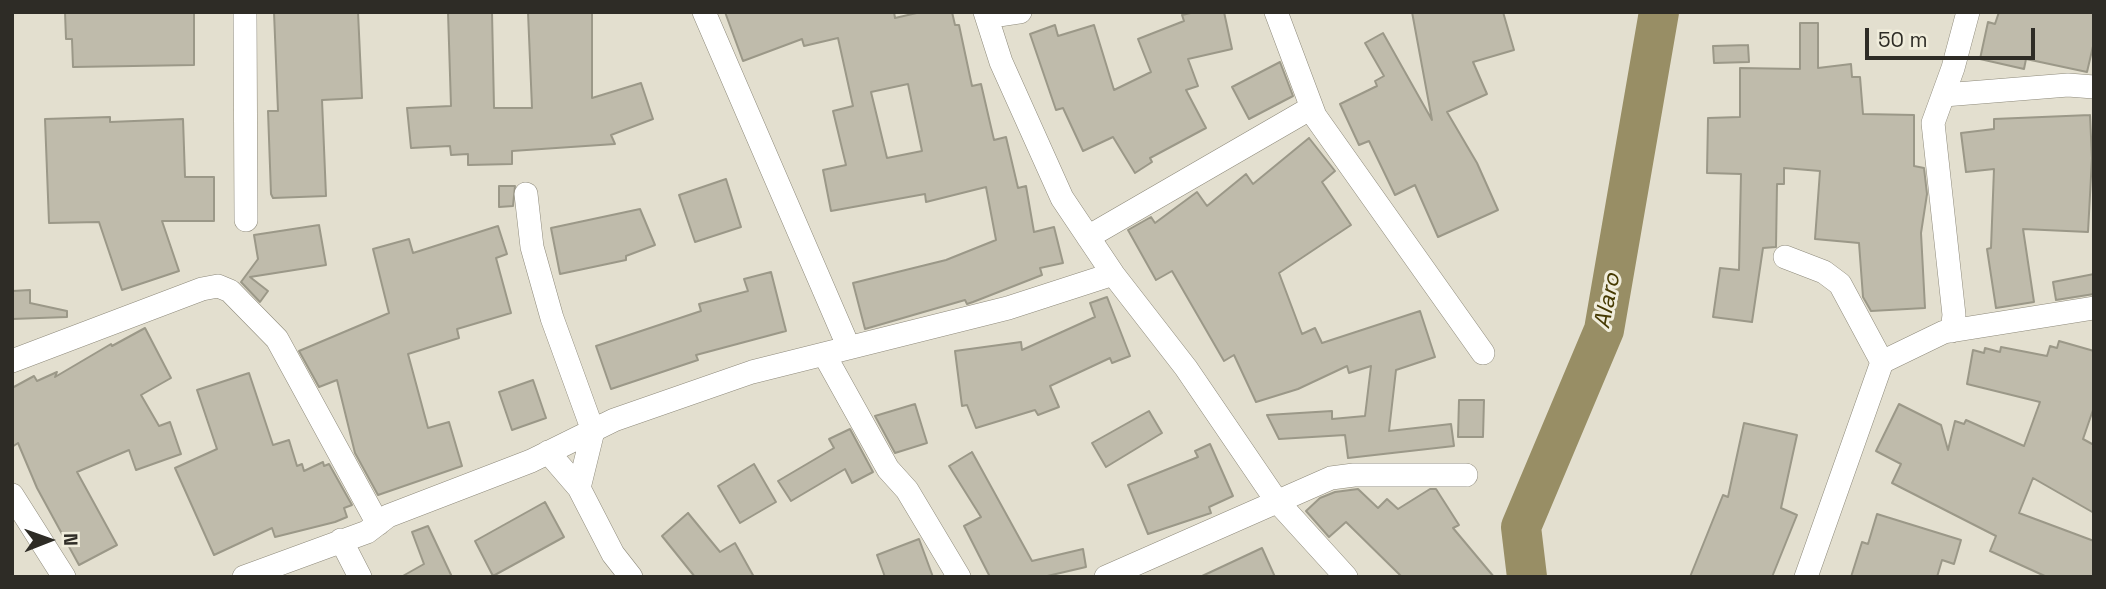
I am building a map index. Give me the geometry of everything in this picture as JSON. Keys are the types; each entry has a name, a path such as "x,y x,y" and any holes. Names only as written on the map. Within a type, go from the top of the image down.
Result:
{"street":[{"path":"245,12 246,220"},
{"path":"704,12 849,348"},
{"path":"1020,12 986,15 1001,62 1062,198 1113,274 1186,368 1276,500 1346,577"},
{"path":"1276,12 1311,108 1483,353"},
{"path":"1952,331 1954,315 1933,123 1968,12"},
{"path":"1944,95 2068,85 2094,86"},
{"path":"1088,237 1311,108"},
{"path":"526,194 532,247 552,318 593,431 579,488"},
{"path":"1785,257 1824,272 1839,284 1852,301 1882,362 1806,577"},
{"path":"244,577 367,532 388,516 548,452 593,431 752,372 1008,308 1113,274"},
{"path":"12,361 202,289 218,286 230,291 277,339 378,524"},
{"path":"1882,362 1952,331 2094,308"},
{"path":"824,354 888,470 907,491 959,577"},
{"path":"548,452 579,488 613,554 631,577"},
{"path":"1106,577 1331,478 1354,475 1466,475"},
{"path":"12,495 64,577"},
{"path":"341,540 360,577"}],"building":[{"path":"65,12 194,12 194,65 73,67 72,39 66,39"},
{"path":"274,12 358,12 362,98 322,100 326,196 273,198 271,194 268,111 278,111"},
{"path":"448,12 492,12 494,108 532,108 528,12 592,12 592,98 641,83 653,119 611,135 615,144 512,151 512,164 468,165 468,154 451,155 450,146 411,148 407,108 451,106"},
{"path":"725,12 894,12 895,18 921,12 952,12 955,25 959,25 972,86 981,84 994,140 1006,137 1018,188 1026,186 1034,232 1054,227 1063,263 1040,268 1042,275 967,304 965,300 865,329 853,283 946,260 996,240 986,187 926,202 925,194 831,211 823,170 846,165 833,111 853,106 838,38 804,46 802,39 743,61","holes":["908,84 922,151 887,158 871,92"]},
{"path":"1224,12 1232,49 1188,59 1198,86 1186,90 1206,128 1150,158 1152,162 1135,173 1113,137 1083,151 1063,108 1056,110 1030,34 1055,25 1058,36 1094,25 1114,90 1151,72 1138,39 1184,21 1182,15"},
{"path":"1412,12 1503,12 1514,50 1473,62 1487,94 1447,112 1477,163 1498,210 1438,237 1415,185 1395,195 1369,141 1359,145 1340,104 1377,86 1375,81 1384,76 1365,43 1383,33 1432,120"},
{"path":"1999,12 2094,12 2094,42 2087,72 2026,59 2024,69 1980,59 1988,22 1995,24"},
{"path":"1800,23 1818,23 1818,68 1851,64 1852,77 1860,77 1863,114 1914,115 1914,166 1924,168 1927,194 1921,233 1925,308 1871,311 1863,297 1859,243 1815,239 1820,171 1784,168 1784,184 1777,184 1776,247 1763,248 1752,322 1713,317 1720,268 1739,270 1741,174 1707,173 1708,118 1740,117 1740,68 1800,69"},
{"path":"1748,45 1749,62 1714,63 1713,46"},
{"path":"1280,62 1293,96 1249,119 1232,87"},
{"path":"2090,115 2092,158 2088,232 2023,229 2034,302 1996,308 1987,249 1991,248 1994,169 1966,172 1961,133 1994,129 1994,119"},
{"path":"110,117 110,122 183,119 185,177 214,177 214,221 162,221 179,271 122,290 99,222 49,223 45,119"},
{"path":"1309,138 1335,171 1322,182 1351,225 1279,273 1302,334 1315,328 1322,343 1420,311 1435,357 1396,370 1389,431 1451,424 1454,446 1348,458 1345,435 1279,439 1267,415 1332,411 1332,419 1365,416 1371,366 1349,373 1347,366 1298,389 1256,402 1234,355 1224,361 1172,271 1156,280 1128,230 1151,217 1155,223 1197,192 1207,206 1246,174 1253,184"},
{"path":"726,179 741,227 695,242 679,195"},
{"path":"499,186 515,186 513,206 499,207"},
{"path":"640,209 655,245 626,256 626,260 560,274 551,228"},
{"path":"319,225 326,265 250,277 268,291 260,302 241,282 258,259 254,235"},
{"path":"498,226 507,254 496,258 511,313 457,329 459,338 408,354 428,428 449,422 462,466 378,495 355,453 337,380 319,387 299,351 389,313 373,249 409,239 413,253"},
{"path":"771,272 786,331 696,355 698,360 611,389 596,346 701,311 699,304 748,291 744,279"},
{"path":"2094,274 2094,294 2056,300 2053,282"},
{"path":"30,290 30,303 67,311 67,317 12,319 12,291"},
{"path":"1107,297 1130,356 1112,363 1110,358 1050,386 1059,407 1038,415 1035,410 976,428 967,405 962,406 955,351 1021,342 1022,350 1095,317 1090,303"},
{"path":"145,328 171,378 141,395 159,426 170,422 181,454 136,470 129,450 77,472 117,545 79,565 37,488 18,443 12,447 12,388 34,376 37,381 57,372 55,377 111,344 112,346"},
{"path":"2059,341 2094,351 2094,407 2083,439 2094,445 2094,513 2033,478 2019,513 2094,541 2094,577 2047,577 1990,551 1996,536 1892,483 1901,464 1876,451 1899,404 1941,425 1948,450 1955,421 1964,424 1966,420 2024,446 2040,402 1967,384 1973,350 1984,353 1985,348 2000,352 2001,347 2047,356 2050,346 2057,348"},
{"path":"249,373 273,445 289,440 297,466 302,464 304,471 323,462 324,466 329,464 352,505 344,508 347,517 335,522 275,537 272,528 214,555 175,468 217,449 197,390"},
{"path":"533,380 546,418 512,430 499,392"},
{"path":"1459,400 1484,400 1483,437 1458,437"},
{"path":"915,404 927,443 895,453 875,416"},
{"path":"1149,411 1162,433 1106,467 1092,443"},
{"path":"1744,423 1797,435 1781,508 1797,515 1772,577 1690,577 1723,495 1728,497"},
{"path":"850,429 873,472 852,483 845,469 791,501 778,481 834,448 829,439"},
{"path":"1210,444 1233,496 1209,507 1211,513 1148,534 1128,485 1198,457 1195,451"},
{"path":"972,452 1032,561 1083,549 1086,567 1043,577 990,577 964,526 981,517 949,466"},
{"path":"754,464 776,502 740,523 718,486"},
{"path":"1358,489 1378,508 1387,499 1398,509 1430,489 1436,489 1459,525 1453,528 1494,577 1402,577 1346,522 1329,537 1306,511 1320,498 1335,492"},
{"path":"545,502 564,537 493,576 475,541"},
{"path":"688,513 720,552 735,543 754,577 695,577 662,536"},
{"path":"1877,514 1961,540 1954,564 1942,560 1937,577 1851,577 1862,542 1868,544"},
{"path":"428,526 452,577 401,577 424,564 412,532"},
{"path":"919,539 933,577 885,577 877,555"},
{"path":"1262,548 1275,577 1200,577"}],"waterway":[{"name":"Alaro","path":"1527,577 1521,527 1604,330 1659,12"}]}
